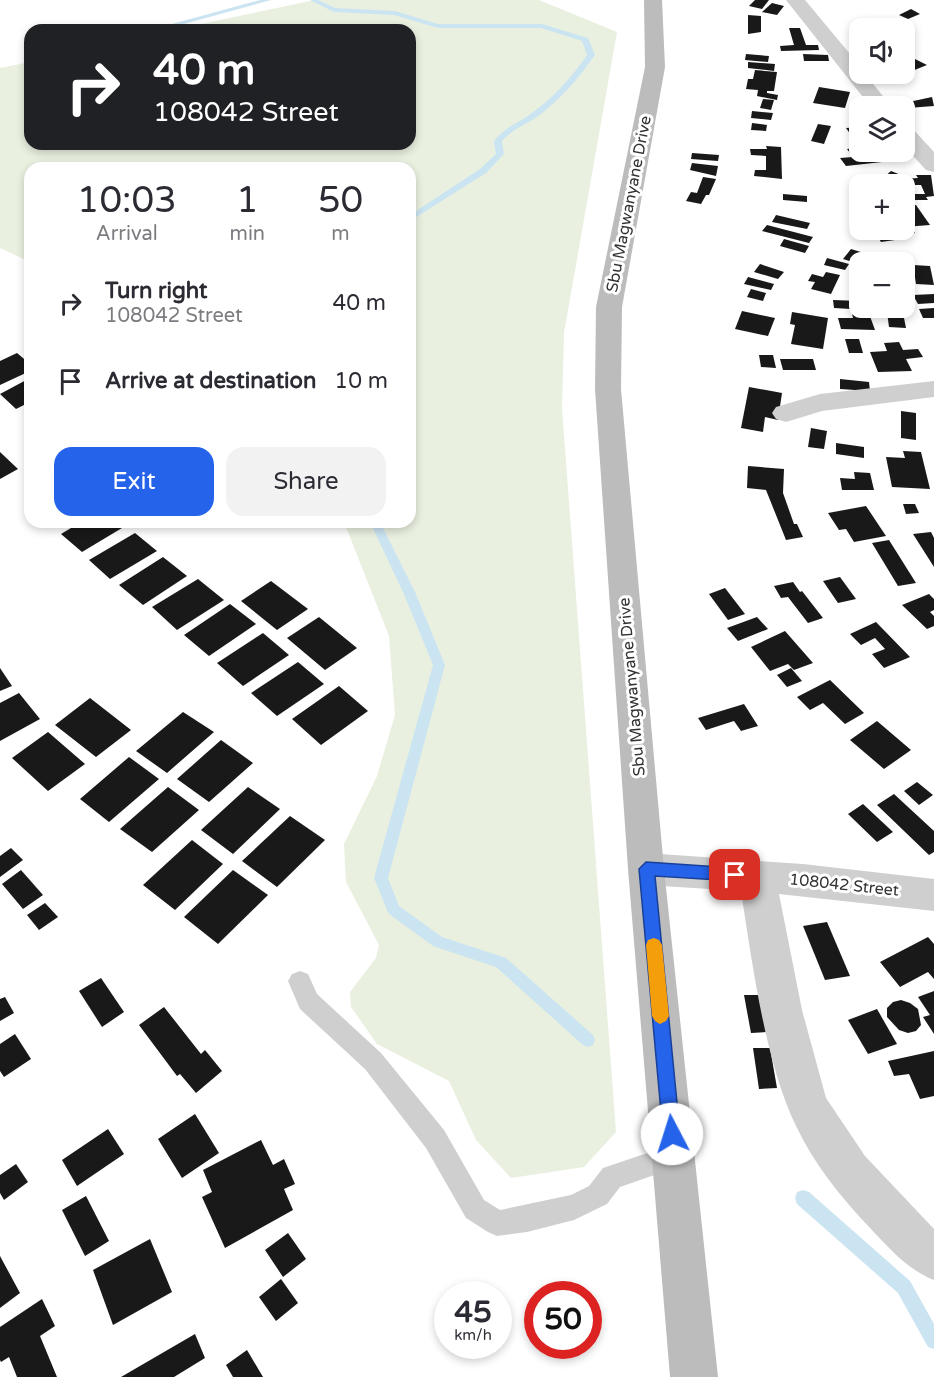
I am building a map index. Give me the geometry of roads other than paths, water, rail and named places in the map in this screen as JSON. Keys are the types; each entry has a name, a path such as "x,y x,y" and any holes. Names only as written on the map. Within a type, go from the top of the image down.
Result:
{"main road":[{"name":"Sbu Magwanyane Drive","path":"653,0 655,67 609,307 608,389 646,869 694,1377"}],"street":[{"path":"795,0 873,96"},
{"path":"915,145 934,165"},
{"path":"786,413 820,403 934,389"},
{"name":"108042 Street","path":"646,869 757,876 934,895"},
{"path":"757,876 782,1006 797,1071 811,1111 835,1153 880,1205 934,1258"}],"lane":[{"path":"300,981 308,1000 373,1061 435,1139 454,1176 476,1209 497,1223 527,1219 574,1207 598,1195 612,1177 674,1156"}],"waterway":[{"path":"177,24 268,0"},
{"path":"313,0 334,10 395,13 438,26 542,26 585,40 591,55 561,92 534,115 504,134 498,141 500,154 483,171 416,214"},
{"path":"378,528 409,592 439,665 381,878 394,910 438,942 501,962 588,1040"},
{"path":"803,1198 904,1287 934,1341"}]}
